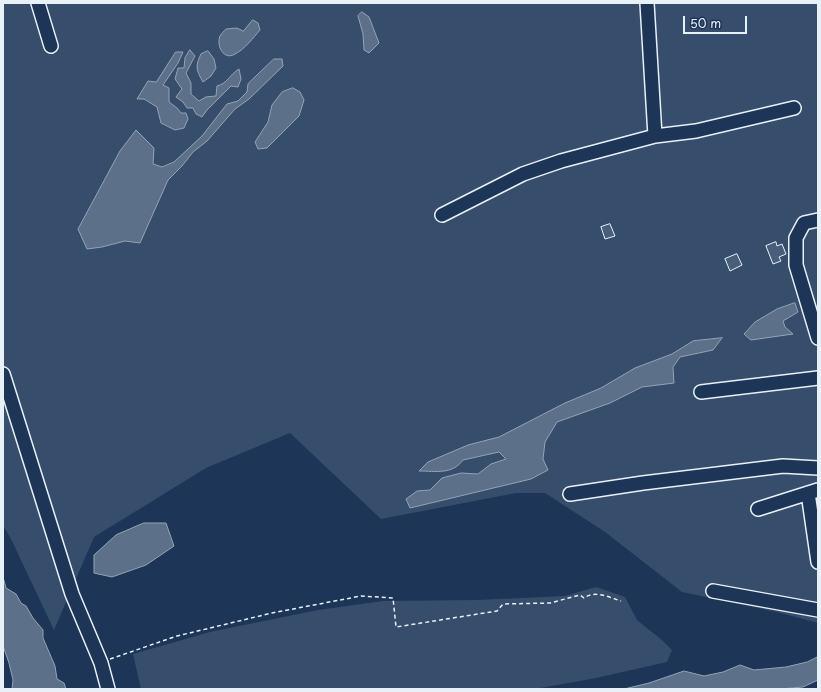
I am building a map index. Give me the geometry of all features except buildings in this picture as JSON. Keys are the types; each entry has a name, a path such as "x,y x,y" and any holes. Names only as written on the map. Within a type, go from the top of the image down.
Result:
{"street":[{"path":"38,3 51,46"},
{"path":"647,3 655,136"},
{"path":"442,215 523,174 561,161 655,136 696,131 794,108"},
{"path":"818,220 804,223 796,238 796,264 818,338"},
{"path":"3,374 72,594 101,663 108,689"},
{"path":"701,392 818,378"},
{"path":"570,494 643,483 775,467 818,468"},
{"path":"758,509 813,492 818,562"},
{"path":"713,591 818,610"}],"path":[{"path":"101,663 176,636 272,613 361,596 393,598 396,627 497,611 503,604 550,603 580,595 584,598 590,593 620,601"}],"shaded area":[{"path":"3,3 818,3 818,623 777,612 682,592 605,532 545,493 516,493 381,519 290,433 206,468 94,537 54,630 3,525"},
{"path":"362,12 369,17 379,43 369,53 364,50 363,34 358,16"},
{"path":"253,20 258,23 260,30 249,43 239,52 231,56 224,54 219,44 222,33 226,29 237,28 243,31"},
{"path":"190,50 195,56 186,73 191,83 191,94 199,101 206,97 216,96 217,86 224,83 239,69 241,79 238,87 231,86 202,117 196,114 193,108 187,108 183,102 176,97 182,89 175,79 178,68 184,68 185,58"},
{"path":"208,51 214,59 216,68 211,76 203,82 197,65 201,54"},
{"path":"176,52 183,52 178,63 163,85 169,88 169,102 181,113 186,113 188,119 184,128 175,130 161,123 157,107 144,99 137,99 148,81 156,82"},
{"path":"274,59 282,59 283,66 249,99 235,109 207,141 193,152 168,180 140,243 125,241 87,249 78,229 120,151 136,130 154,148 153,164 162,167 174,162 202,136 227,104 238,101 247,92 248,84"},
{"path":"293,88 300,92 304,100 299,116 267,148 258,149 255,142 268,122 272,105 282,92"},
{"path":"795,303 798,312 783,321 785,327 793,334 751,340 744,334 755,322 777,309"},
{"path":"722,338 713,350 680,357 673,367 674,383 642,387 610,403 557,422 545,442 543,459 548,470 531,479 410,508 406,499 417,491 430,490 442,478 461,473 478,474 491,464 506,459 499,452 463,460 459,465 449,470 419,471 428,462 468,445 499,437 565,403 601,388 635,368 672,354 693,341"},
{"path":"144,523 166,523 174,546 146,565 112,577 94,573 94,555 116,535"},
{"path":"3,577 6,588 16,594 21,603 26,606 33,618 43,630 43,638 55,666 57,679 64,683 66,689 12,689 13,680 3,646"},
{"path":"596,587 625,597 637,620 672,650 667,662 596,678 535,689 141,689 133,654 210,632 318,610 383,601 477,600 565,596"},
{"path":"818,657 818,680 803,687 781,689 624,689 649,683 684,671 704,676 723,672 740,665 754,670 786,667 807,662"}]}
